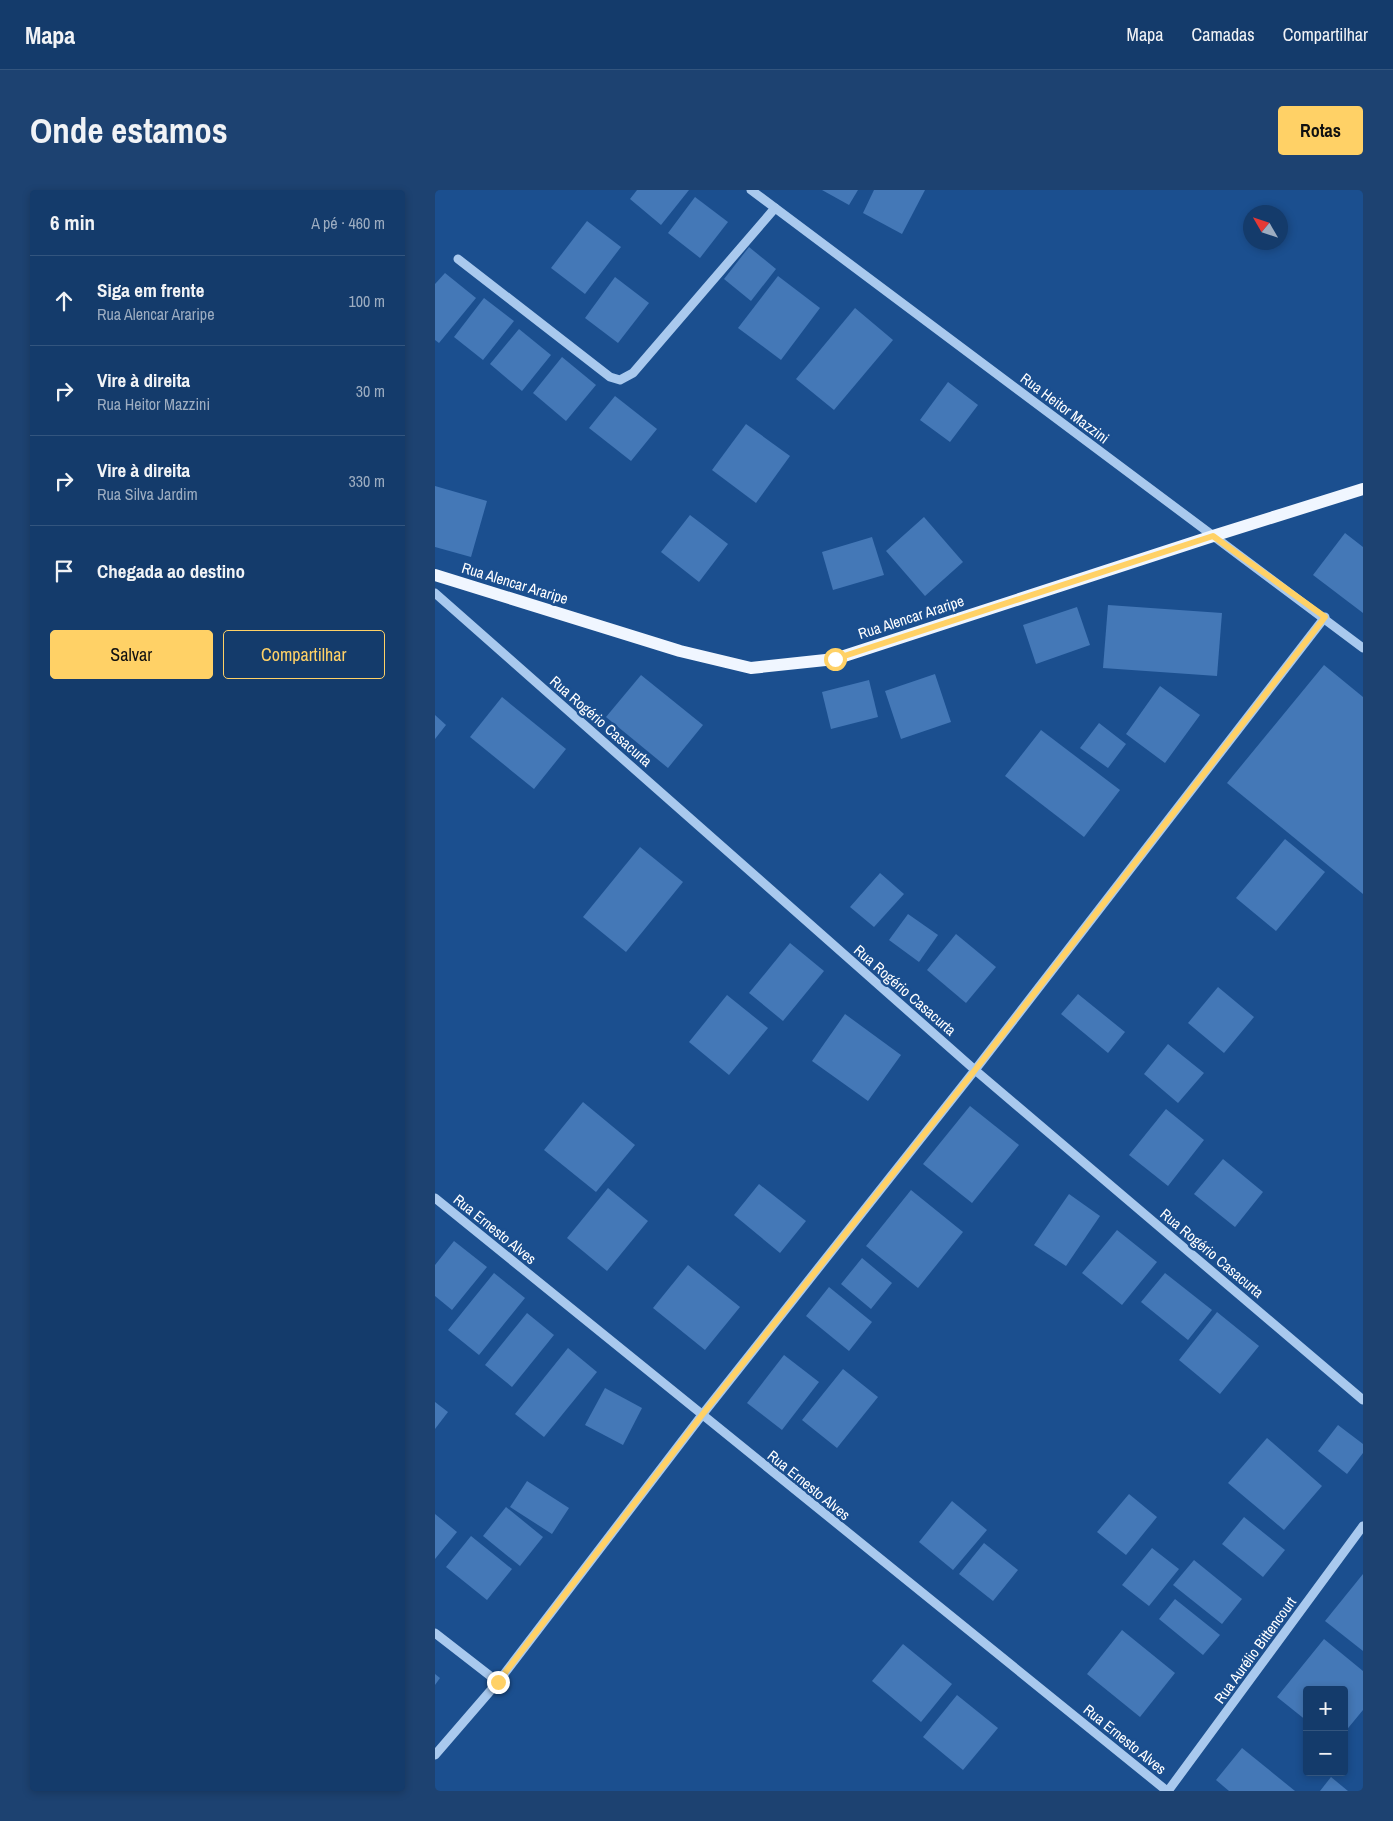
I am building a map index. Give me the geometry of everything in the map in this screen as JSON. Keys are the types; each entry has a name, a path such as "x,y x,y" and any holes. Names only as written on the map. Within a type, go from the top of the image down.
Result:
{"main road":[{"name":"Rua Alencar Araripe","path":"435,576 680,651 751,668 835,659 1363,489"}],"street":[{"name":"Rua Heitor Mazzini","path":"751,190 1213,536 1325,617 1363,648"},
{"path":"458,259 610,377 621,380 633,373 775,208"},
{"name":"Rua Rogério Casacurta","path":"435,592 975,1070 1363,1400"},
{"path":"435,1755 498,1682 702,1415 975,1070 1325,617"},
{"name":"Rua Ernesto Alves","path":"435,1198 1168,1791"},
{"name":"Rua Aurélio Bittencourt","path":"1168,1791 1363,1526"},
{"path":"435,1633 498,1682"}],"building":[{"path":"637,190 689,190 661,225 630,199"},
{"path":"822,190 858,190 849,205"},
{"path":"874,190 925,190 902,234 863,213"},
{"path":"695,197 728,222 700,258 668,233"},
{"path":"587,221 621,247 585,294 551,268"},
{"path":"749,247 776,269 751,301 724,279"},
{"path":"445,273 476,298 439,343 435,340 435,284"},
{"path":"778,276 820,308 781,360 738,328"},
{"path":"615,277 649,303 618,343 585,318"},
{"path":"484,298 514,321 483,360 454,337"},
{"path":"855,308 893,340 834,410 796,379"},
{"path":"519,329 551,355 522,391 490,364"},
{"path":"562,357 596,385 566,421 533,393"},
{"path":"948,382 978,405 950,442 920,420"},
{"path":"615,396 657,429 631,461 589,428"},
{"path":"746,424 790,456 756,503 712,470"},
{"path":"435,486 487,501 471,557 435,547"},
{"path":"690,515 728,544 699,582 661,552"},
{"path":"924,517 963,562 925,596 886,551"},
{"path":"1345,533 1363,547 1363,613 1313,575"},
{"path":"872,537 884,575 833,590 822,552"},
{"path":"1108,605 1222,613 1217,676 1103,668"},
{"path":"1077,607 1090,645 1036,664 1023,625"},
{"path":"1324,665 1363,697 1363,894 1227,783"},
{"path":"935,674 951,722 901,739 885,691"},
{"path":"641,675 703,725 668,768 606,717"},
{"path":"869,680 878,717 831,729 822,692"},
{"path":"1160,686 1200,715 1165,763 1126,734"},
{"path":"502,697 566,749 534,789 470,737"},
{"path":"435,715 446,725 435,739"},
{"path":"1099,723 1126,744 1108,768 1080,748"},
{"path":"1041,730 1120,790 1084,837 1005,776"},
{"path":"1285,839 1325,872 1276,931 1236,898"},
{"path":"640,847 683,882 626,952 583,917"},
{"path":"880,873 904,894 874,927 850,907"},
{"path":"908,914 938,935 919,962 889,940"},
{"path":"956,934 996,967 966,1003 927,970"},
{"path":"790,943 824,971 783,1021 749,993"},
{"path":"1218,987 1254,1017 1224,1053 1188,1023"},
{"path":"1078,994 1125,1032 1108,1053 1061,1014"},
{"path":"727,995 768,1028 729,1075 689,1042"},
{"path":"845,1014 901,1055 868,1101 812,1061"},
{"path":"1168,1044 1204,1073 1178,1103 1144,1074"},
{"path":"583,1102 635,1145 596,1192 544,1150"},
{"path":"970,1106 1019,1145 972,1203 923,1164"},
{"path":"1166,1109 1204,1140 1168,1186 1129,1155"},
{"path":"1223,1159 1263,1192 1235,1227 1194,1194"},
{"path":"759,1184 806,1221 780,1253 734,1215"},
{"path":"608,1188 648,1221 607,1271 567,1238"},
{"path":"911,1190 963,1232 918,1288 866,1246"},
{"path":"1069,1194 1100,1216 1066,1266 1034,1245"},
{"path":"1117,1230 1157,1262 1122,1305 1082,1273"},
{"path":"454,1241 487,1267 452,1310 435,1296 435,1265"},
{"path":"862,1258 892,1283 871,1309 841,1284"},
{"path":"688,1265 740,1307 705,1350 653,1308"},
{"path":"494,1273 525,1298 479,1355 448,1330"},
{"path":"1165,1273 1212,1310 1188,1340 1141,1302"},
{"path":"829,1287 872,1322 849,1351 806,1316"},
{"path":"1217,1312 1259,1346 1220,1394 1179,1360"},
{"path":"527,1313 554,1335 512,1387 485,1365"},
{"path":"568,1348 597,1372 544,1437 515,1414"},
{"path":"784,1355 819,1382 782,1430 747,1403"},
{"path":"843,1369 878,1397 837,1448 802,1420"},
{"path":"605,1388 642,1408 623,1445 585,1425"},
{"path":"435,1402 448,1412 435,1429"},
{"path":"1338,1425 1363,1444 1363,1453 1347,1474 1318,1451"},
{"path":"1267,1438 1322,1486 1284,1530 1228,1483"},
{"path":"527,1481 569,1508 552,1534 510,1507"},
{"path":"1129,1494 1157,1517 1126,1555 1097,1532"},
{"path":"952,1501 987,1530 953,1570 919,1542"},
{"path":"506,1507 543,1537 520,1566 483,1536"},
{"path":"435,1514 457,1532 435,1559"},
{"path":"1244,1517 1285,1550 1263,1577 1222,1544"},
{"path":"471,1536 512,1569 487,1600 446,1567"},
{"path":"984,1543 1018,1570 993,1601 959,1574"},
{"path":"1152,1548 1179,1569 1149,1606 1122,1585"},
{"path":"1194,1560 1242,1599 1222,1624 1173,1585"},
{"path":"1363,1574 1363,1651 1325,1621"},
{"path":"1175,1599 1220,1635 1203,1655 1159,1619"},
{"path":"1122,1630 1175,1673 1140,1717 1087,1674"},
{"path":"1324,1639 1363,1671 1363,1710 1348,1728 1348,1686 1303,1686 1303,1718 1277,1697"},
{"path":"903,1644 952,1684 921,1722 872,1681"},
{"path":"435,1674 440,1678 435,1685"},
{"path":"957,1695 998,1728 963,1770 923,1737"},
{"path":"1242,1748 1295,1791 1229,1791 1216,1780"},
{"path":"1331,1777 1348,1791 1320,1791"}],"route":[{"path":"498,1682 702,1415 975,1070 1325,617 1213,536 835,659"}]}
